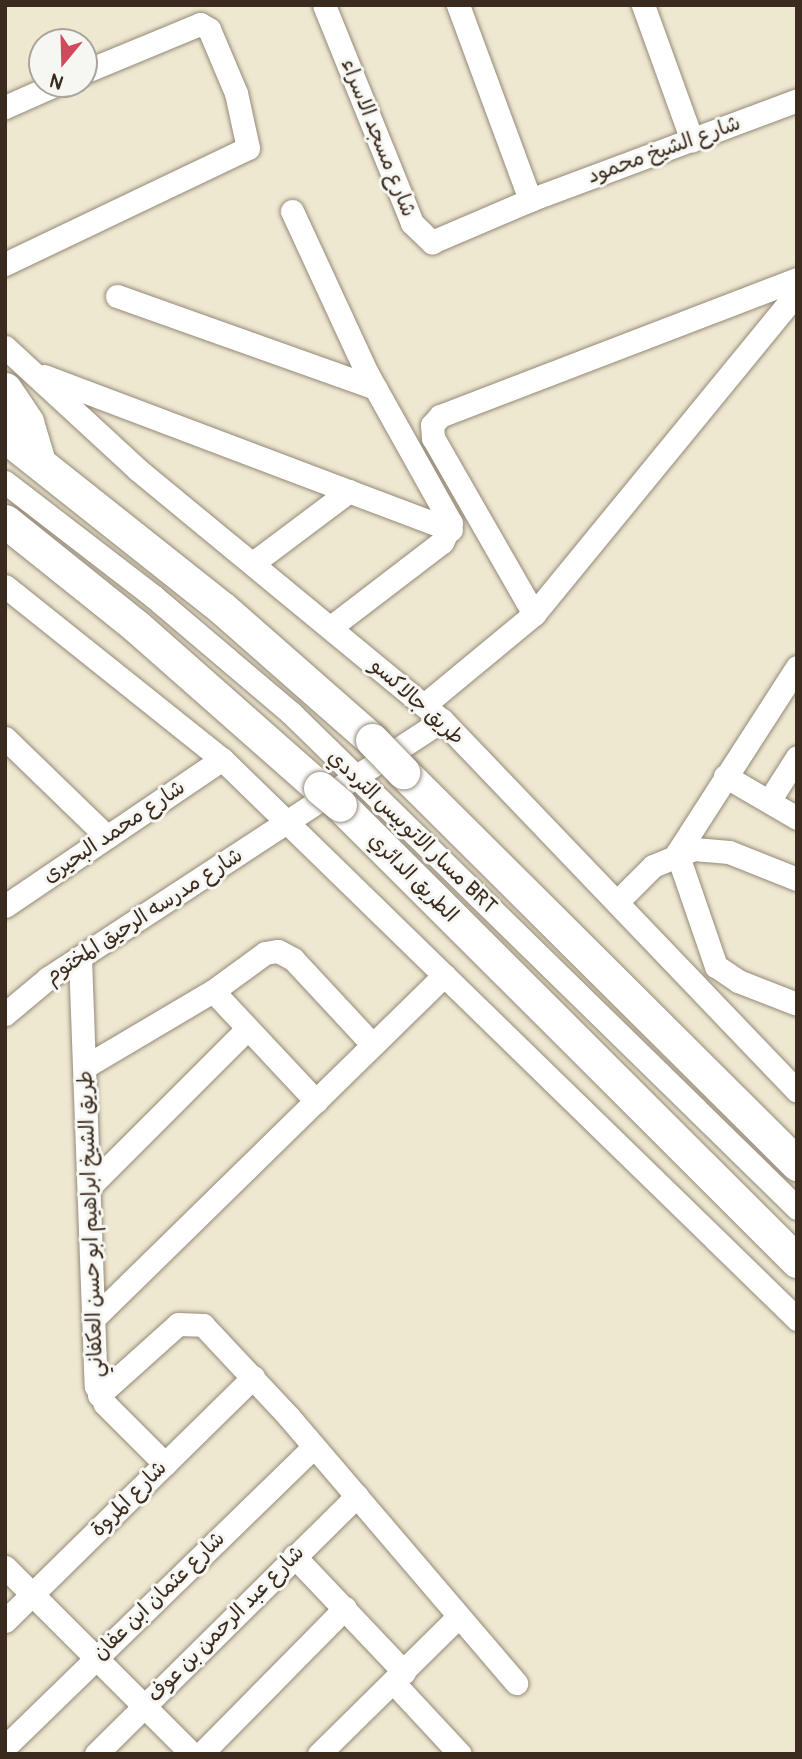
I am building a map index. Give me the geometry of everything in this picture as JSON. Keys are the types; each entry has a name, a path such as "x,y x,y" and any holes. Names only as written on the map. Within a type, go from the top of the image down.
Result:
{"highway":[{"path":"18,380 39,462"},
{"path":"5,436 222,608 372,740 797,1164"},
{"name":"الطريق الدائري","path":"5,521 136,626 330,796 797,1261"}],"street":[{"name":"شارع مسجد الاسراء","path":"324,5 417,233 437,242 530,200"},
{"path":"458,5 530,200"},
{"path":"643,5 692,140"},
{"path":"5,264 248,148 236,93 209,29 200,24 98,66"},
{"path":"5,107 28,97"},
{"name":"شارع الشيخ محمود","path":"530,200 797,100"},
{"path":"292,211 375,388 448,516 451,530 442,542 331,627"},
{"path":"534,614 433,438 432,425 440,416 797,279"},
{"path":"424,705 534,614 797,293"},
{"path":"117,296 375,388"},
{"name":"طريق جالاكسو","path":"5,347 18,380 138,469 442,720 797,1091"},
{"path":"18,380 349,491 451,530"},
{"name":"مسار الاتوبيس الترددي BRT","path":"5,482 153,596 291,713 797,1208"},
{"path":"253,563 349,491"},
{"path":"5,586 222,759 797,1319"},
{"path":"677,853 797,667"},
{"name":"شارع مدرسه الرحيق المختوم","path":"5,1014 24,995 442,720"},
{"path":"5,738 107,837"},
{"path":"769,801 797,757"},
{"name":"شارع محمد البحيرى","path":"5,906 222,759"},
{"path":"725,776 797,818"},
{"path":"617,902 653,866 677,853 712,849 797,879"},
{"path":"677,853 716,966 738,981 797,1004"},
{"path":"86,1066 213,991 265,953 278,951 293,959 373,1045"},
{"name":"طريق الشيخ ابراهيم ابو حسن العكفاني","path":"80,958 99,1395 165,1464"},
{"path":"94,1318 444,975"},
{"path":"213,991 316,1101"},
{"path":"90,1186 248,1028"},
{"path":"99,1395 178,1324 187,1321 210,1330 314,1446 516,1683"},
{"name":"شارع المروة","path":"5,1621 253,1377"},
{"name":"شارع عثمان ابن عفان","path":"5,1747 314,1446"},
{"name":"شارع عبد الرحمن بن عوف","path":"96,1754 356,1496"},
{"path":"294,1556 345,1608 460,1754"},
{"path":"5,1567 191,1754"},
{"path":"201,1754 345,1608"},
{"path":"318,1754 458,1617"}]}
